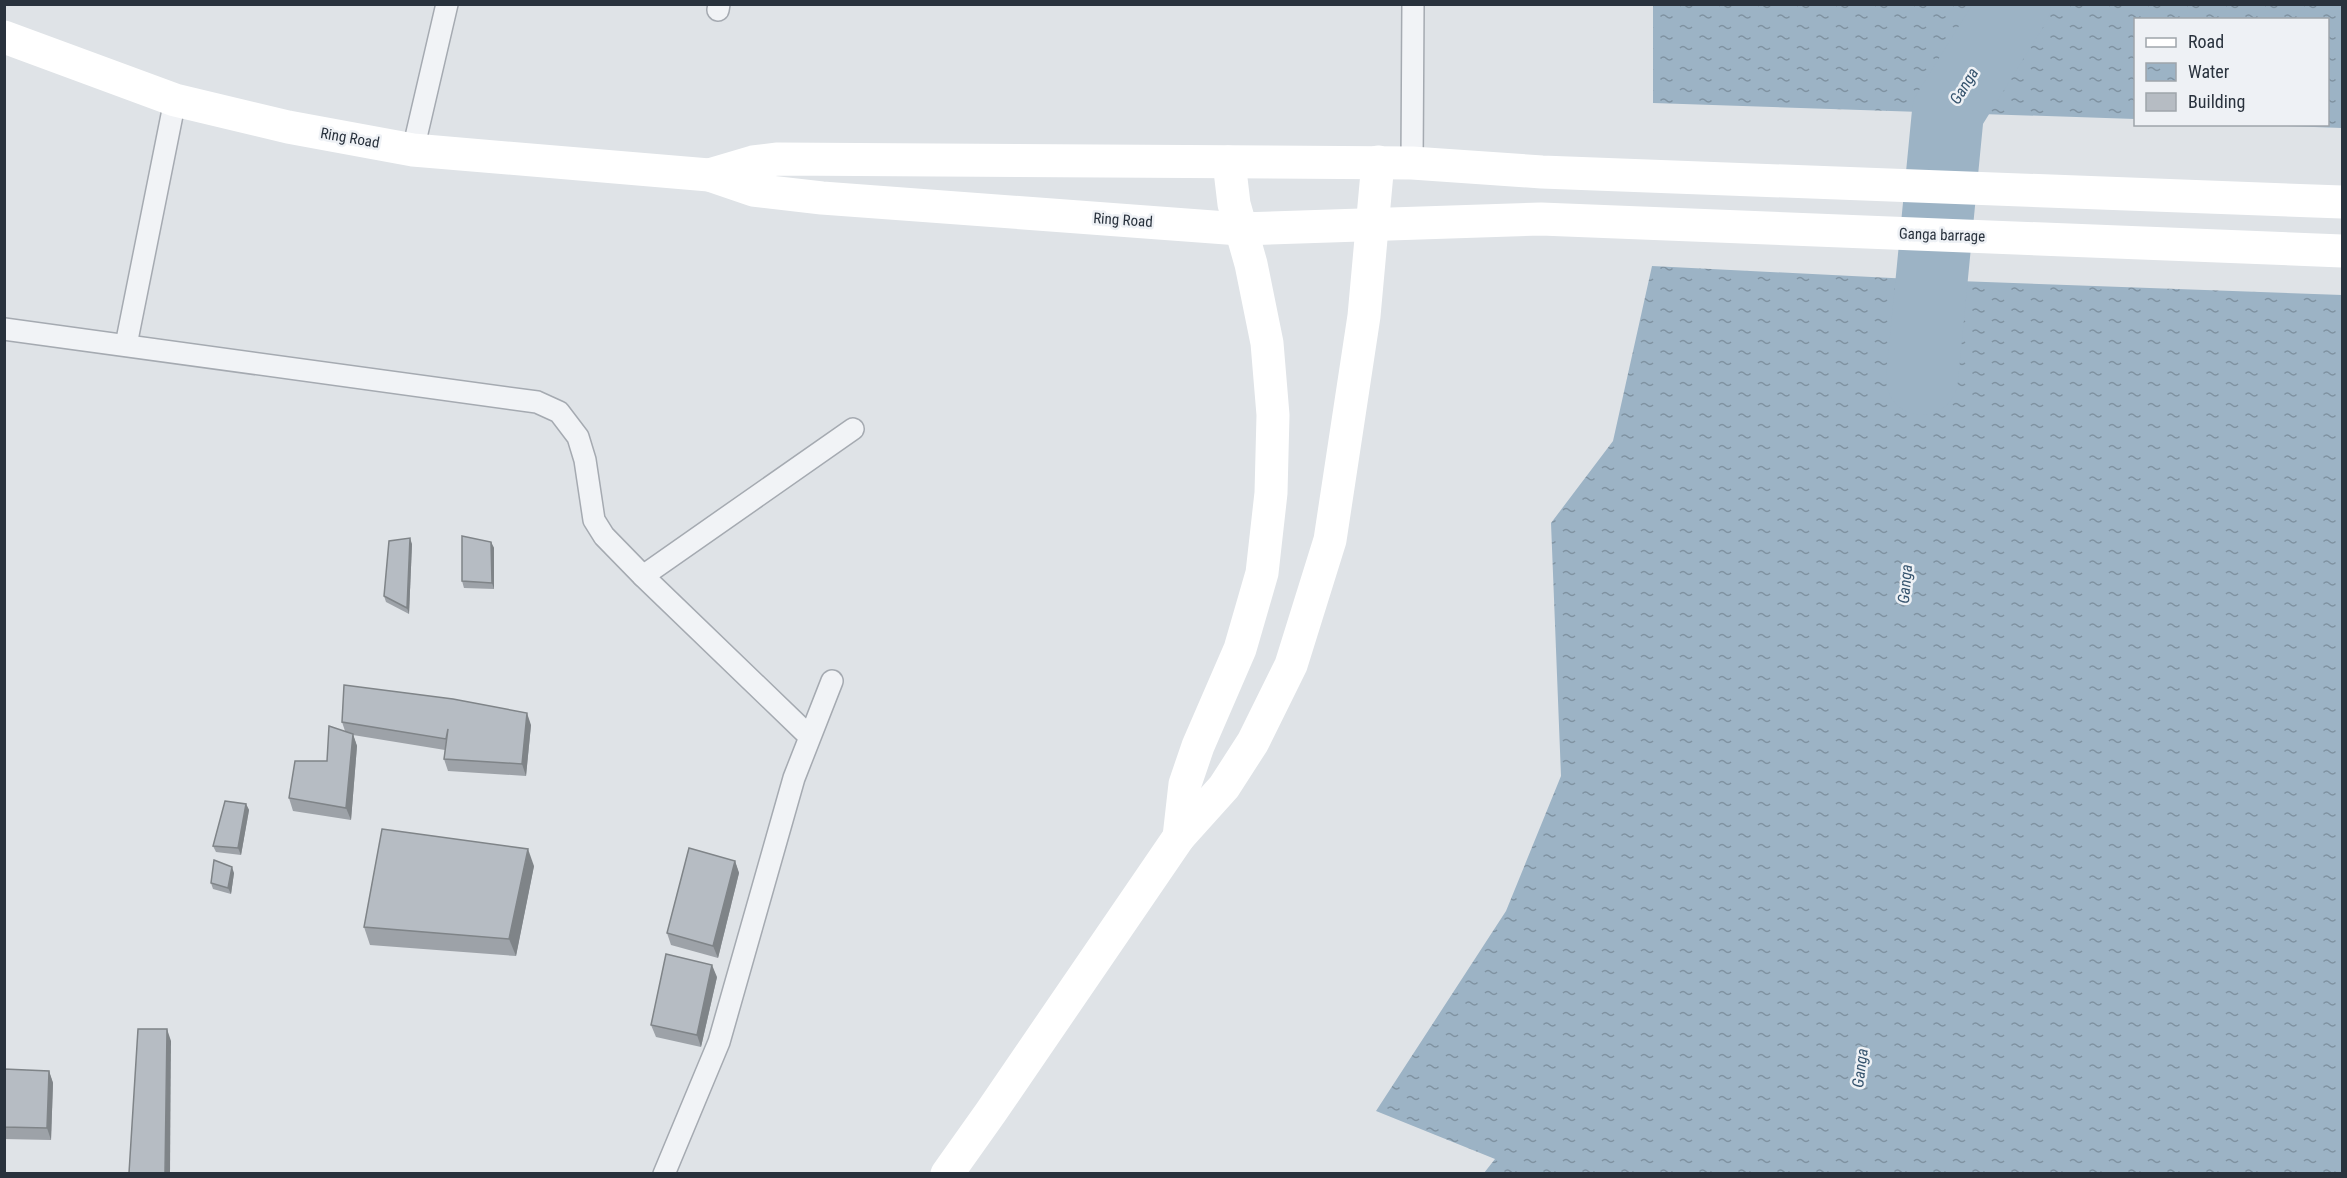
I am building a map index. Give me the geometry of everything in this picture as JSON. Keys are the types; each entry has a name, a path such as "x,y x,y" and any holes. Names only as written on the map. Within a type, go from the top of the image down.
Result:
{"main road":[{"name":"Ring Road","path":"4,37 175,100 288,127 413,150 709,175 753,190 786,194 1240,229 1541,219"},
{"name":"Ring Road","path":"709,175 753,162 778,159 1377,162 1542,172 2343,202"},
{"path":"1179,837 1185,784 1198,746 1240,649 1262,573 1271,494 1272,415 1267,343 1251,264 1240,229 1229,162"},
{"path":"947,1173 992,1112 1179,837 1230,778 1253,742 1291,665 1330,540 1364,316 1377,162"},
{"name":"Ganga barrage","path":"1541,219 2343,250"}],"lane":[{"path":"413,150 447,4"},
{"path":"1412,163 1413,4"},
{"path":"126,345 175,100"},
{"path":"4,329 537,402 560,412 578,437 585,460 594,520 604,536 809,736"},
{"path":"643,576 853,429"},
{"path":"664,1173 719,1042 794,778 832,681"}],"water":[{"path":"1653,5 2342,5 2342,128 2288,126 2329,126 2329,18 2134,18 2134,119 1653,103"},
{"path":"1652,266 1931,280 2342,295 2342,1173 1484,1173 1495,1159 1376,1111 1506,911 1561,776 1551,523 1613,441"}],"building":[{"path":"462,536 491,542 492,583 462,581"},
{"path":"410,538 407,608 384,596 389,541"},
{"path":"344,685 453,699 527,713 522,764 444,759 448,729 446,739 342,722"},
{"path":"329,726 353,734 346,808 289,798 295,761 327,761"},
{"path":"225,801 246,804 238,848 213,846"},
{"path":"382,829 528,849 509,939 364,927"},
{"path":"689,848 735,861 713,946 667,933"},
{"path":"214,860 232,867 228,888 211,883"},
{"path":"666,954 712,965 697,1035 651,1025"},
{"path":"138,1029 167,1029 165,1173 129,1173"},
{"path":"4,1069 49,1071 47,1128 4,1127"}],"waterway":[{"name":"Ganga","path":"1922,379 1948,112 2015,4"}]}
